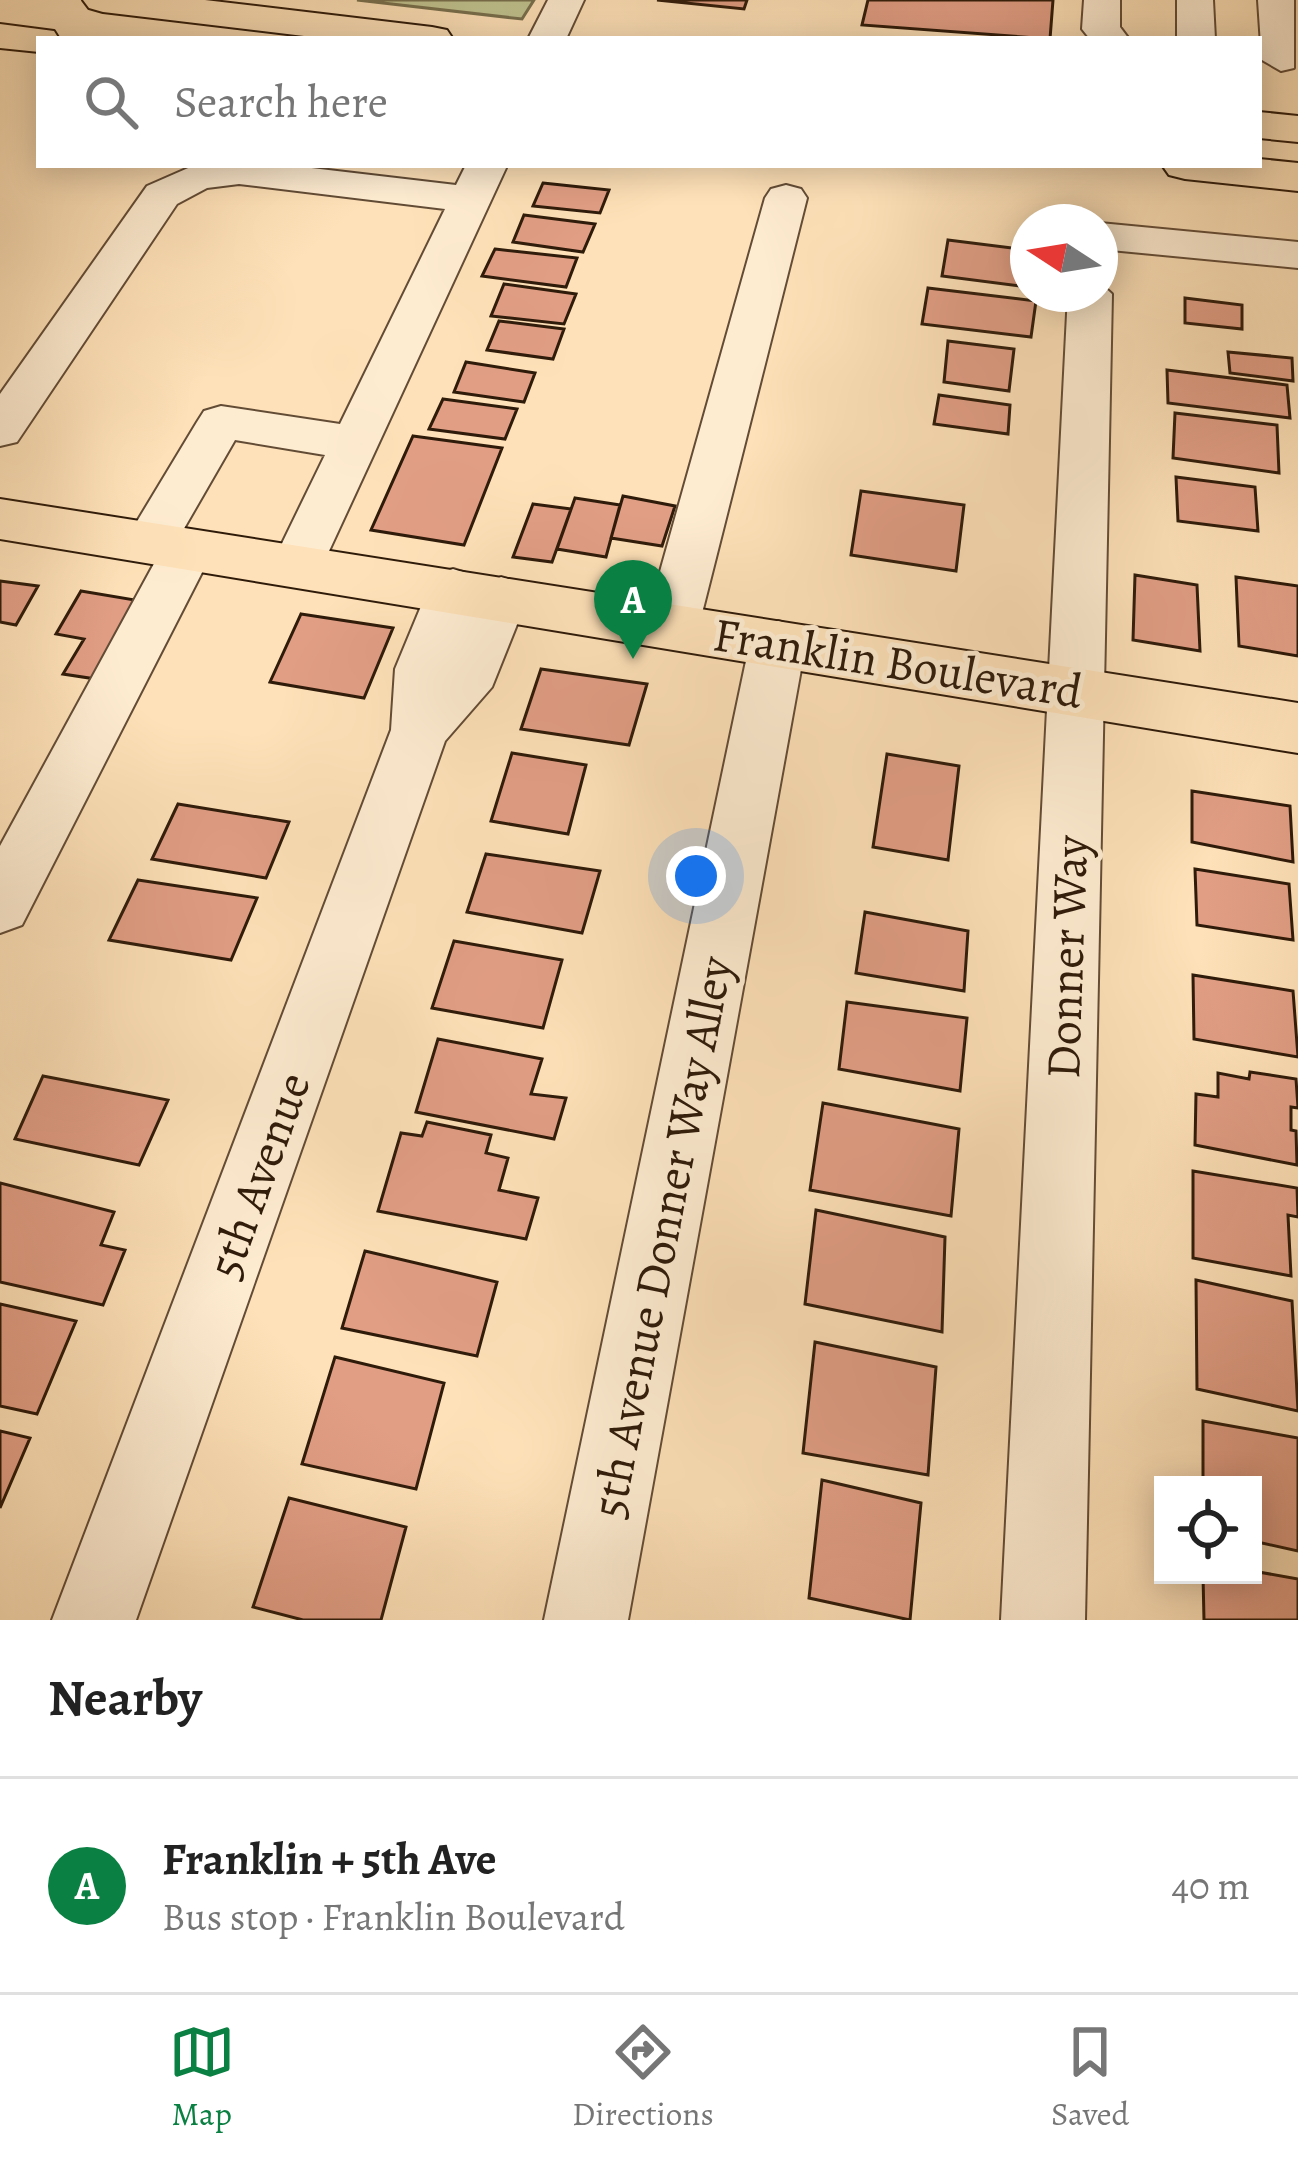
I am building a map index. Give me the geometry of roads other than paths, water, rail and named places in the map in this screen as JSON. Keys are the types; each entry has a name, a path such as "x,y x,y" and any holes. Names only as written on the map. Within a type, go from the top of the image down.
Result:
{"main road":[{"path":"68,0 405,36"},
{"path":"104,0 234,17"},
{"path":"0,36 36,40"},
{"path":"0,53 36,55"},
{"path":"1262,125 1298,129"},
{"path":"1213,168 1298,177"},
{"name":"Franklin Boulevard","path":"0,519 1298,728"}],"street":[{"path":"1195,0 1196,36"},
{"path":"1276,0 1279,59"},
{"path":"0,430 162,195 197,177 239,172 479,182 298,564"},
{"path":"672,625 786,198"},
{"path":"1118,238 1298,255"},
{"name":"Donner Way","path":"1042,1620 1089,312"},
{"path":"0,906 169,546 220,422 356,443"},
{"name":"5th Avenue","path":"94,1620 420,730 472,672 477,593"},
{"name":"5th Avenue Donner Way Alley","path":"586,1620 778,642"}],"place":[{"name":"Franklin + 5th Ave","path":"633,659"}]}
